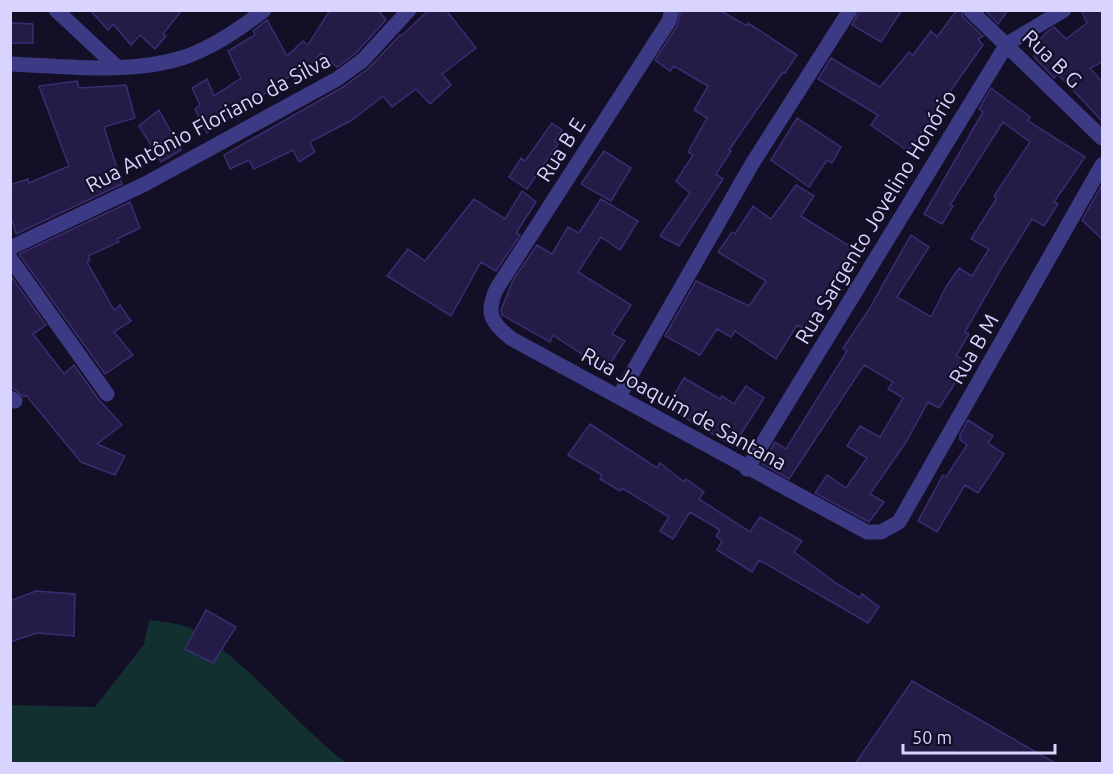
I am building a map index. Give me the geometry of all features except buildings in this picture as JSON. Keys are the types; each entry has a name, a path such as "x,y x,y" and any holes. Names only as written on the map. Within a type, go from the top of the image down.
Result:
{"street":[{"path":"56,10 117,67"},
{"path":"10,64 117,67 151,64 185,57 216,42 264,10"},
{"name":"Rua Antônio Floriano da Silva","path":"10,248 145,184 337,79 363,60 409,10"},
{"path":"619,396 752,164 850,10"},
{"name":"Rua B G","path":"970,10 1102,138"},
{"name":"Rua Sargento Jovelino Honório","path":"747,469 1006,44 1064,10"},
{"name":"Rua B E","path":"490,313 491,301 497,288 668,14"},
{"name":"Rua B M","path":"867,532 881,532 900,522 1102,165"},
{"path":"10,258 107,394"},
{"name":"Rua Joaquim de Santana","path":"490,313 497,328 512,339 619,396 747,469 867,532"}],"green space":[{"path":"149,620 189,628 215,644 346,763 11,764 11,705 95,707 144,644"}]}
